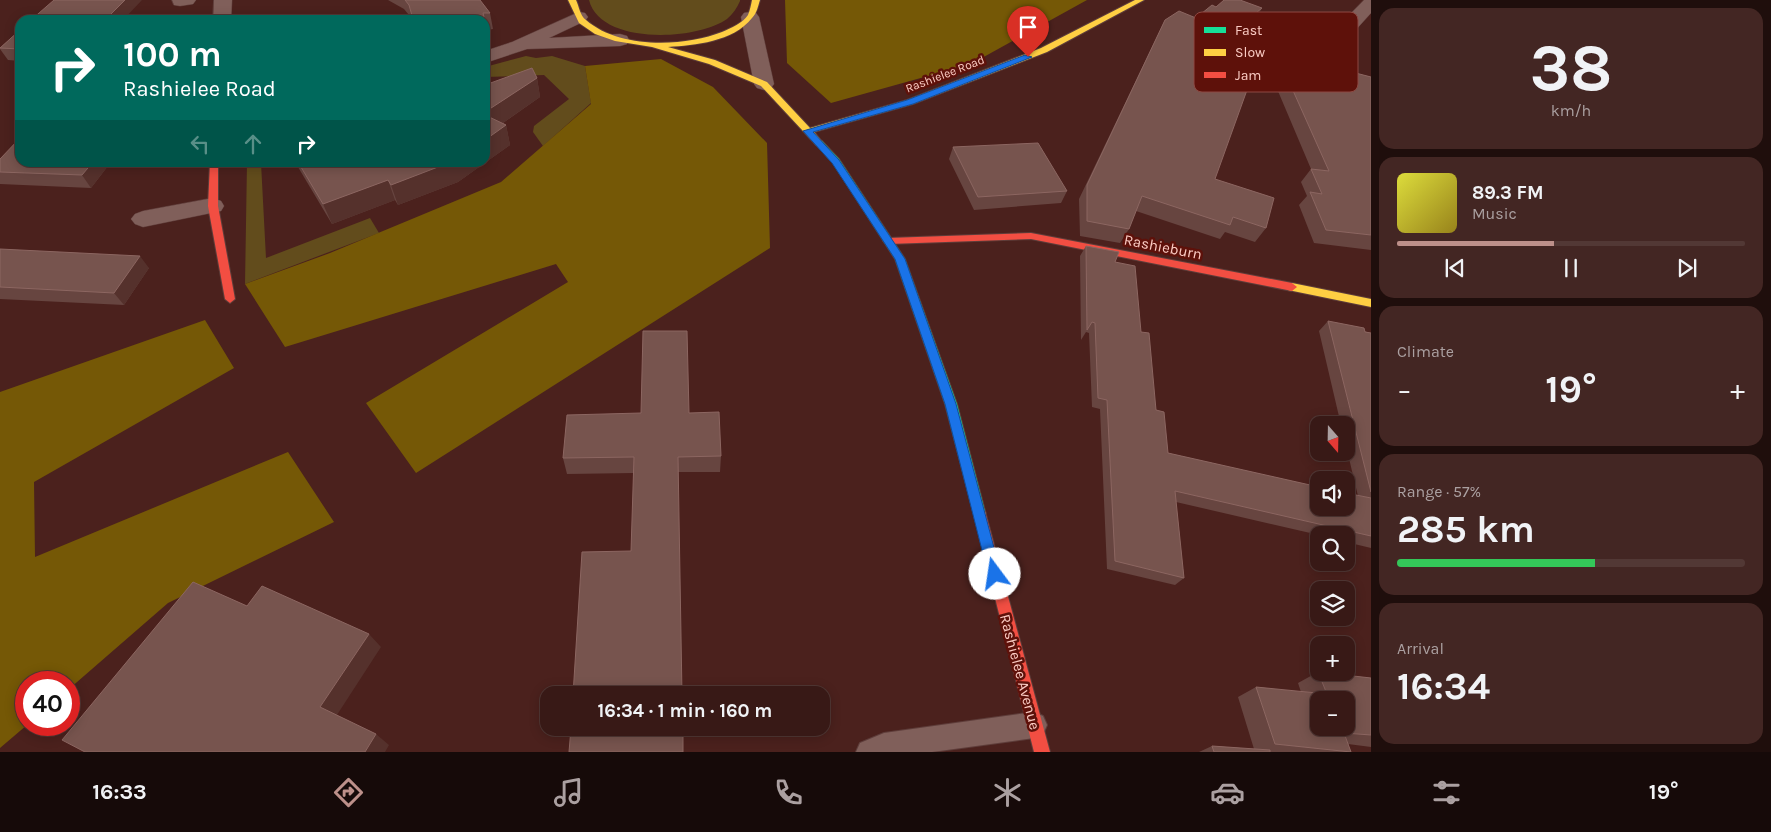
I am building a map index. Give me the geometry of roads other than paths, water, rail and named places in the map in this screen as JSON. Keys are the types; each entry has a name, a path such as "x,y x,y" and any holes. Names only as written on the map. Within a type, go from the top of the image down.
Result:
{"street":[{"path":"222,15 223,0"},
{"name":"Rashielee Road","path":"808,131 910,102 1044,50 1140,0"},
{"path":"1358,17 1371,3"},
{"path":"519,46 575,4 586,24 620,40"},
{"path":"490,55 519,46 620,40 654,46 694,43 727,33 753,8"},
{"path":"753,8 764,84"},
{"name":"Rashielee Avenue","path":"654,46 712,62 764,84 836,162 900,259 951,404 1042,752"},
{"path":"214,167 213,206 230,299"},
{"path":"143,220 213,206"},
{"name":"Rashieburn","path":"888,241 1031,236 1371,303"}],"lane":[{"path":"869,752 884,746 1034,725"}]}
